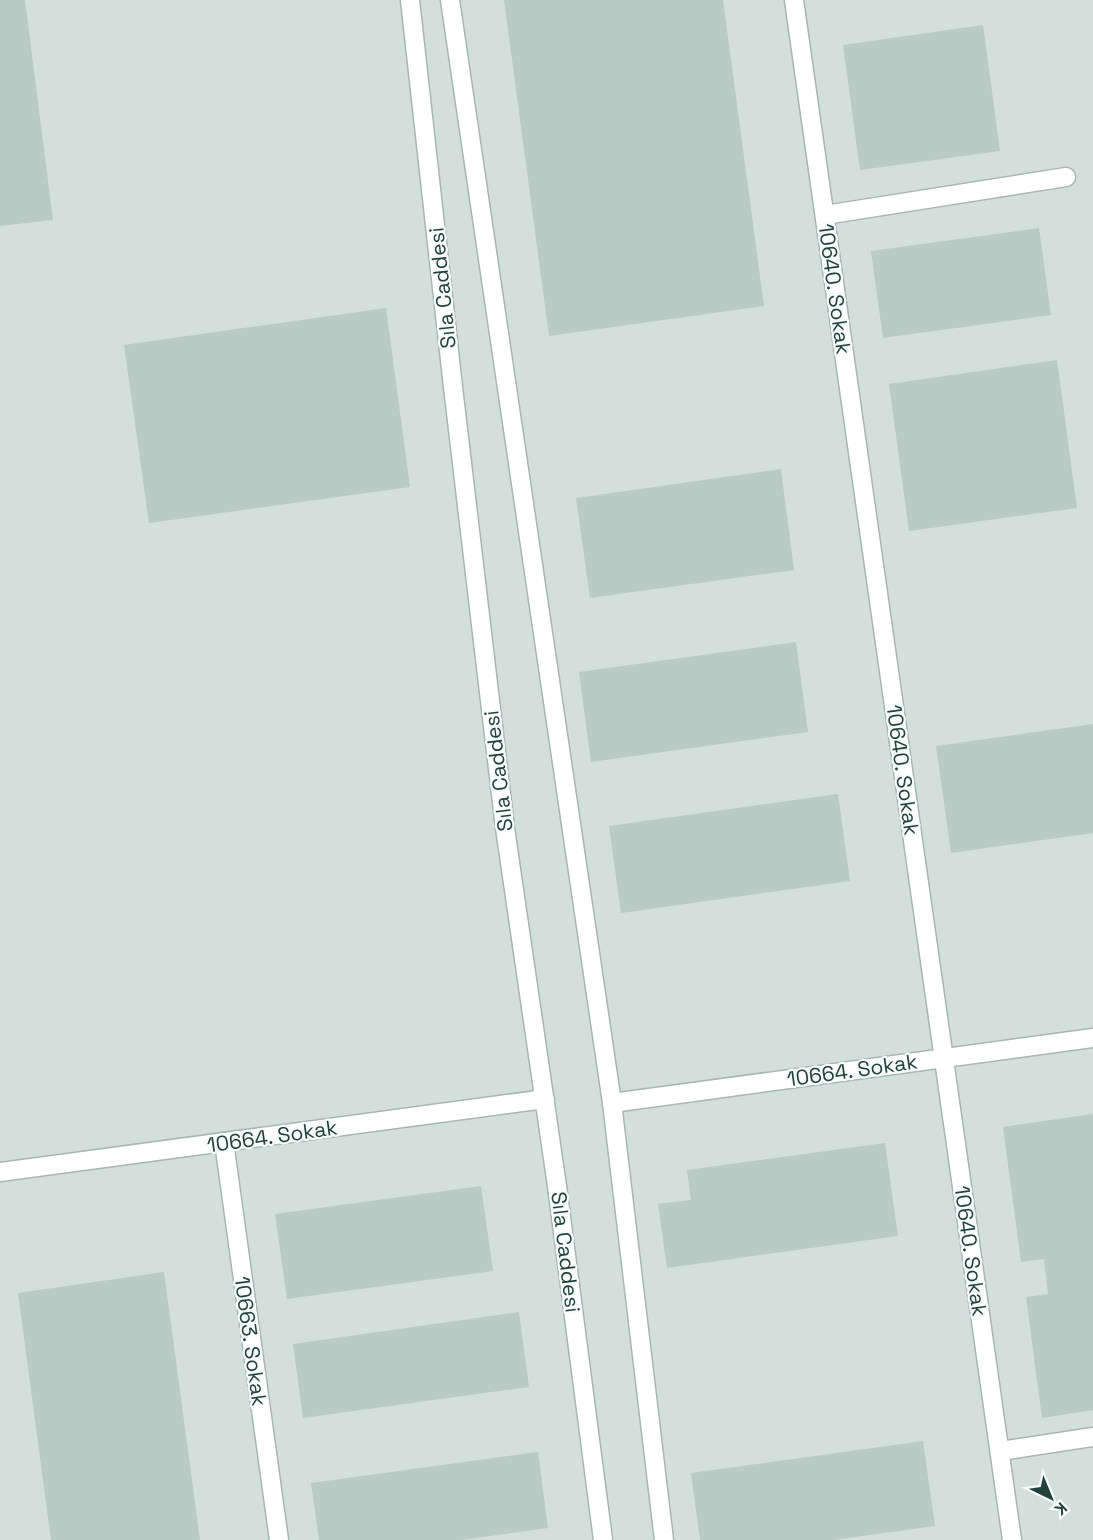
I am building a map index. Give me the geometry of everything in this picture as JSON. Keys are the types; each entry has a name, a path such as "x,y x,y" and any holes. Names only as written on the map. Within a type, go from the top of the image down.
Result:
{"street":[{"name":"Sıla Caddesi","path":"410,0 505,828 559,1198 603,1540"},
{"path":"450,0 612,1103 664,1540"},
{"name":"10640. Sokak","path":"794,0 1012,1540"},
{"path":"825,215 1065,177"},
{"name":"10664. Sokak","path":"612,1103 1093,1038"},
{"name":"10664. Sokak","path":"0,1172 544,1099"},
{"name":"10663. Sokak","path":"224,1142 279,1540"},
{"path":"1000,1451 1093,1437"}],"shaded area":[{"path":"0,0 1093,0 1093,1540 0,1540"}],"building":[{"path":"0,0 25,0 53,220 0,226"},
{"path":"504,0 723,0 764,306 549,336"},
{"path":"983,25 1000,151 860,170 843,45"},
{"path":"1039,228 1051,315 883,338 871,251"},
{"path":"386,308 410,487 149,523 124,345"},
{"path":"1057,360 1077,508 909,531 889,384"},
{"path":"781,469 794,570 590,598 576,498"},
{"path":"796,642 808,732 591,762 579,672"},
{"path":"1093,724 1093,833 951,853 936,746"},
{"path":"838,794 850,881 621,913 609,826"},
{"path":"1093,1114 1093,1410 1042,1418 1026,1297 1048,1294 1044,1259 1021,1262 1003,1127"},
{"path":"885,1143 898,1236 667,1268 658,1204 691,1200 687,1170"},
{"path":"481,1186 493,1271 287,1299 275,1214"},
{"path":"164,1272 200,1540 51,1540 18,1293"},
{"path":"519,1312 529,1387 303,1418 293,1344"},
{"path":"923,1441 935,1526 834,1540 700,1540 691,1473"},
{"path":"538,1452 548,1528 462,1540 319,1540 311,1483"}]}
